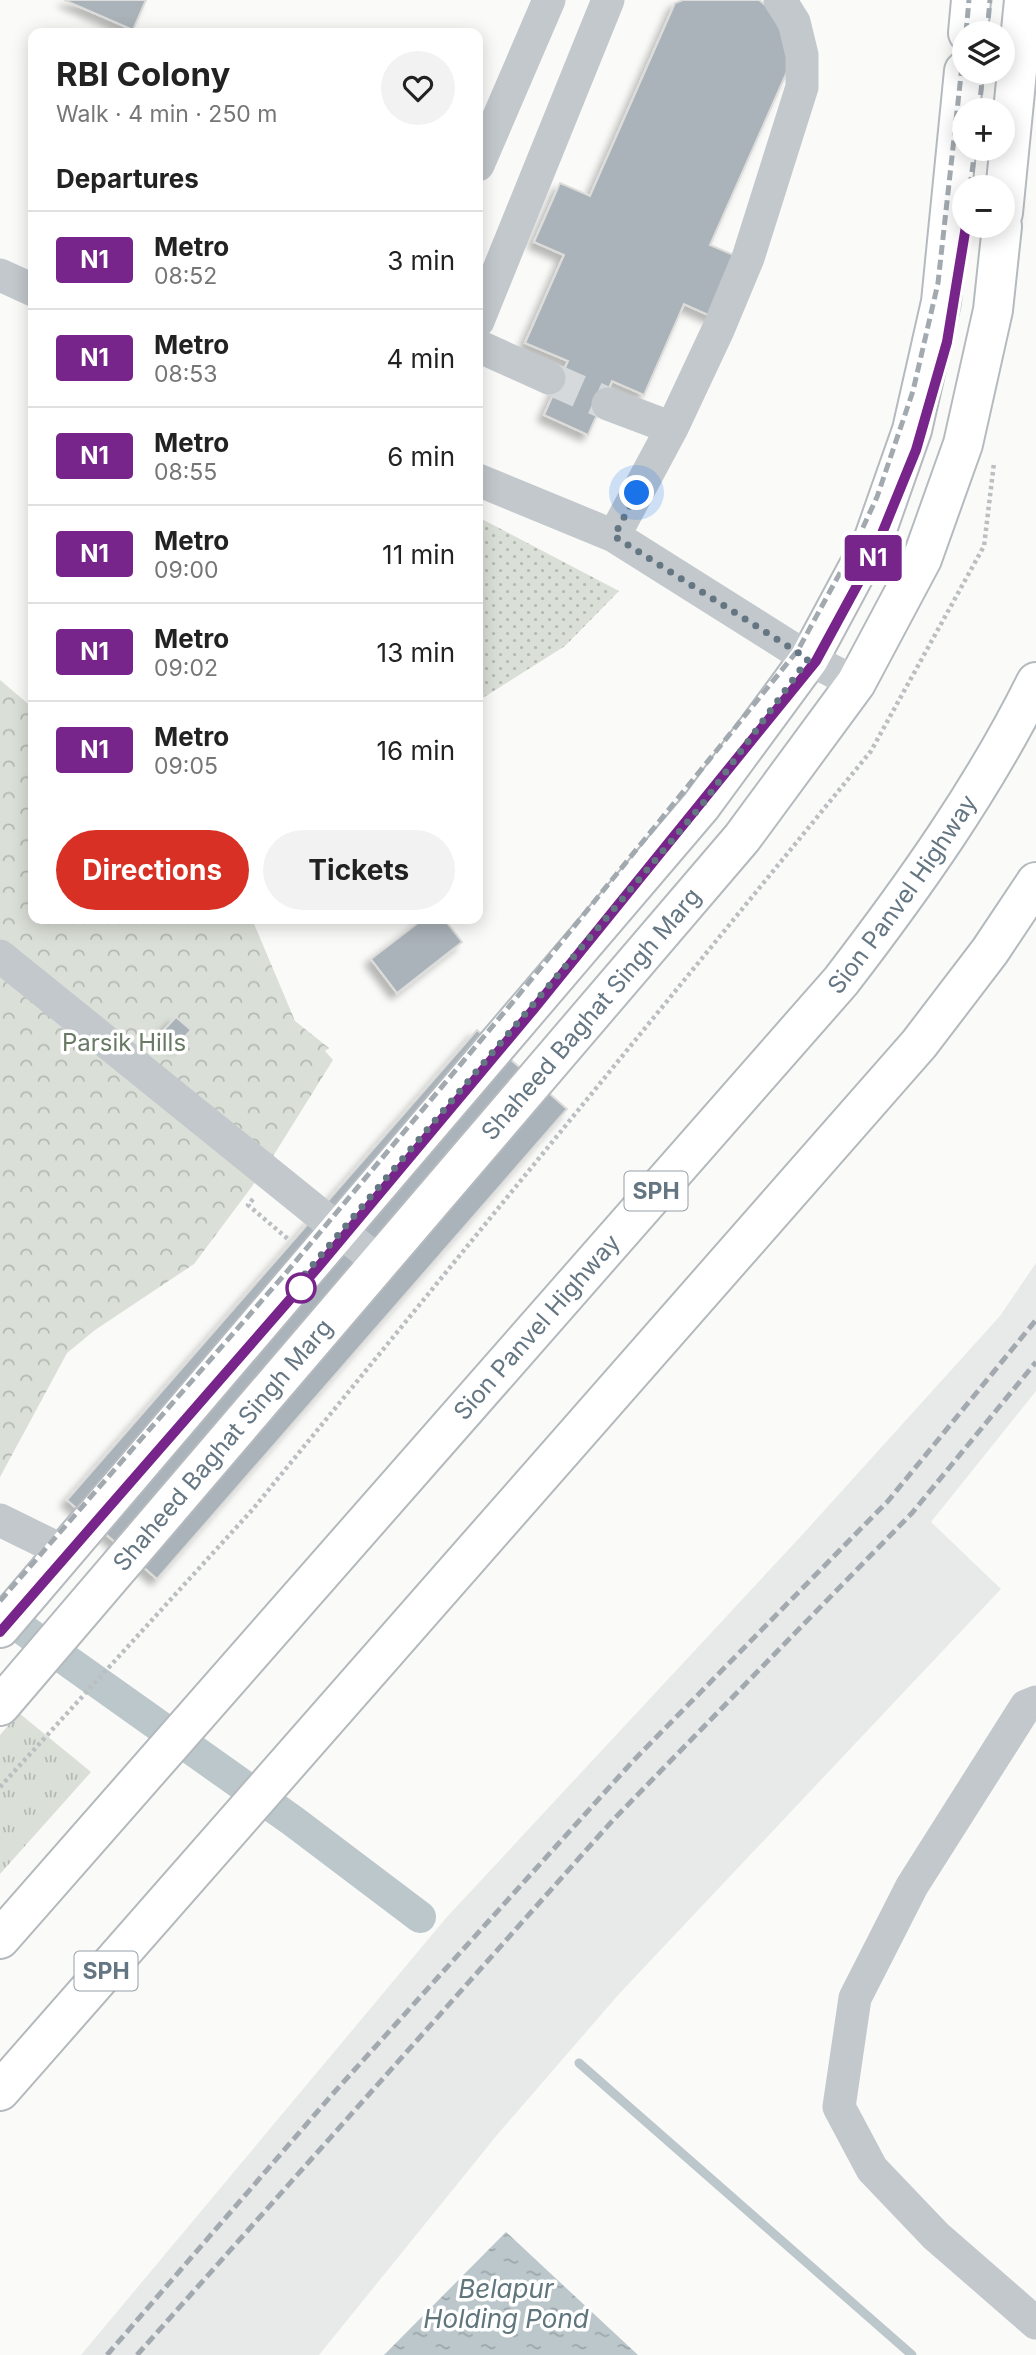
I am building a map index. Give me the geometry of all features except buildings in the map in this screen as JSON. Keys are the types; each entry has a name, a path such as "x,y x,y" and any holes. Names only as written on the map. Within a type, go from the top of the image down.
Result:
{"main road":[{"path":"969,21 971,0"},
{"path":"1007,175 1024,0"},
{"name":"Shaheed Baghat Singh Marg","path":"0,1628 340,1233 701,806 795,650 874,538 912,430 941,302 963,84"},
{"name":"Shaheed Baghat Singh Marg","path":"0,1706 742,838 856,683 922,559 963,444 993,310 1001,238"},
{"name":"Sion Panvel Highway","path":"0,1939 841,981 909,892 970,800 1036,682"},
{"name":"SPH","path":"0,2091 919,1044 990,951 1036,882"}],"street":[{"path":"483,153 549,0"},
{"path":"483,309 608,0"},
{"path":"614,536 672,428 748,258 802,87 802,55 793,22 780,0"},
{"path":"0,275 28,288"},
{"path":"483,348 549,377"},
{"path":"608,404 672,428"},
{"path":"483,482 614,536 795,650 856,683"},
{"path":"0,956 340,1233 380,1262"},
{"path":"0,1520 60,1558"},
{"path":"1036,1702 1026,1706 912,1886 855,1998 843,2064 839,2107 872,2169 936,2236 1036,2323"}],"path":[{"path":"248,1205 292,1242"}],"shaded area":[{"path":"1036,1263 1036,1391 931,1522 1001,1589 619,1994 497,2135 319,2355 81,2355 446,1918 803,1534 1000,1316"}],"green space":[{"path":"483,520 619,591 565,646 483,698"},
{"name":"Parsik Hills","path":"0,680 28,704 28,924 254,924 295,1021 329,1048 325,1051 333,1060 265,1169 194,1264 95,1330 67,1353 0,1477"},
{"path":"19,1713 91,1772 0,1874 0,1735"}],"water":[{"name":"Belapur Holding Pond","path":"506,2232 638,2355 384,2355"}],"waterway":[{"path":"0,1613 293,1821 420,1917"},
{"path":"579,2063 912,2355"}],"tunnel":[{"path":"549,378 608,404"}],"railway":[{"path":"967,21 969,0"},
{"path":"988,21 990,0"},
{"path":"0,1601 285,1274 517,997 798,650 853,549 877,497 913,391 938,283 960,84"},
{"path":"980,98 982,84"},
{"path":"972,175 973,161"},
{"path":"0,1632 301,1287 533,1010 815,661 872,558 916,450 947,342 964,238"},
{"path":"107,2355 330,2097 633,1761 888,1501 1036,1320"},
{"path":"137,2355 613,1820 912,1513 1036,1362"}],"metro line":[{"name":"N1","path":"0,1632 319,1266 533,1010 816,661 872,558 896,505 916,450 947,342 964,238"}],"route":[{"path":"301,1288 289,1293 701,806 808,659 614,536 637,493"}]}
